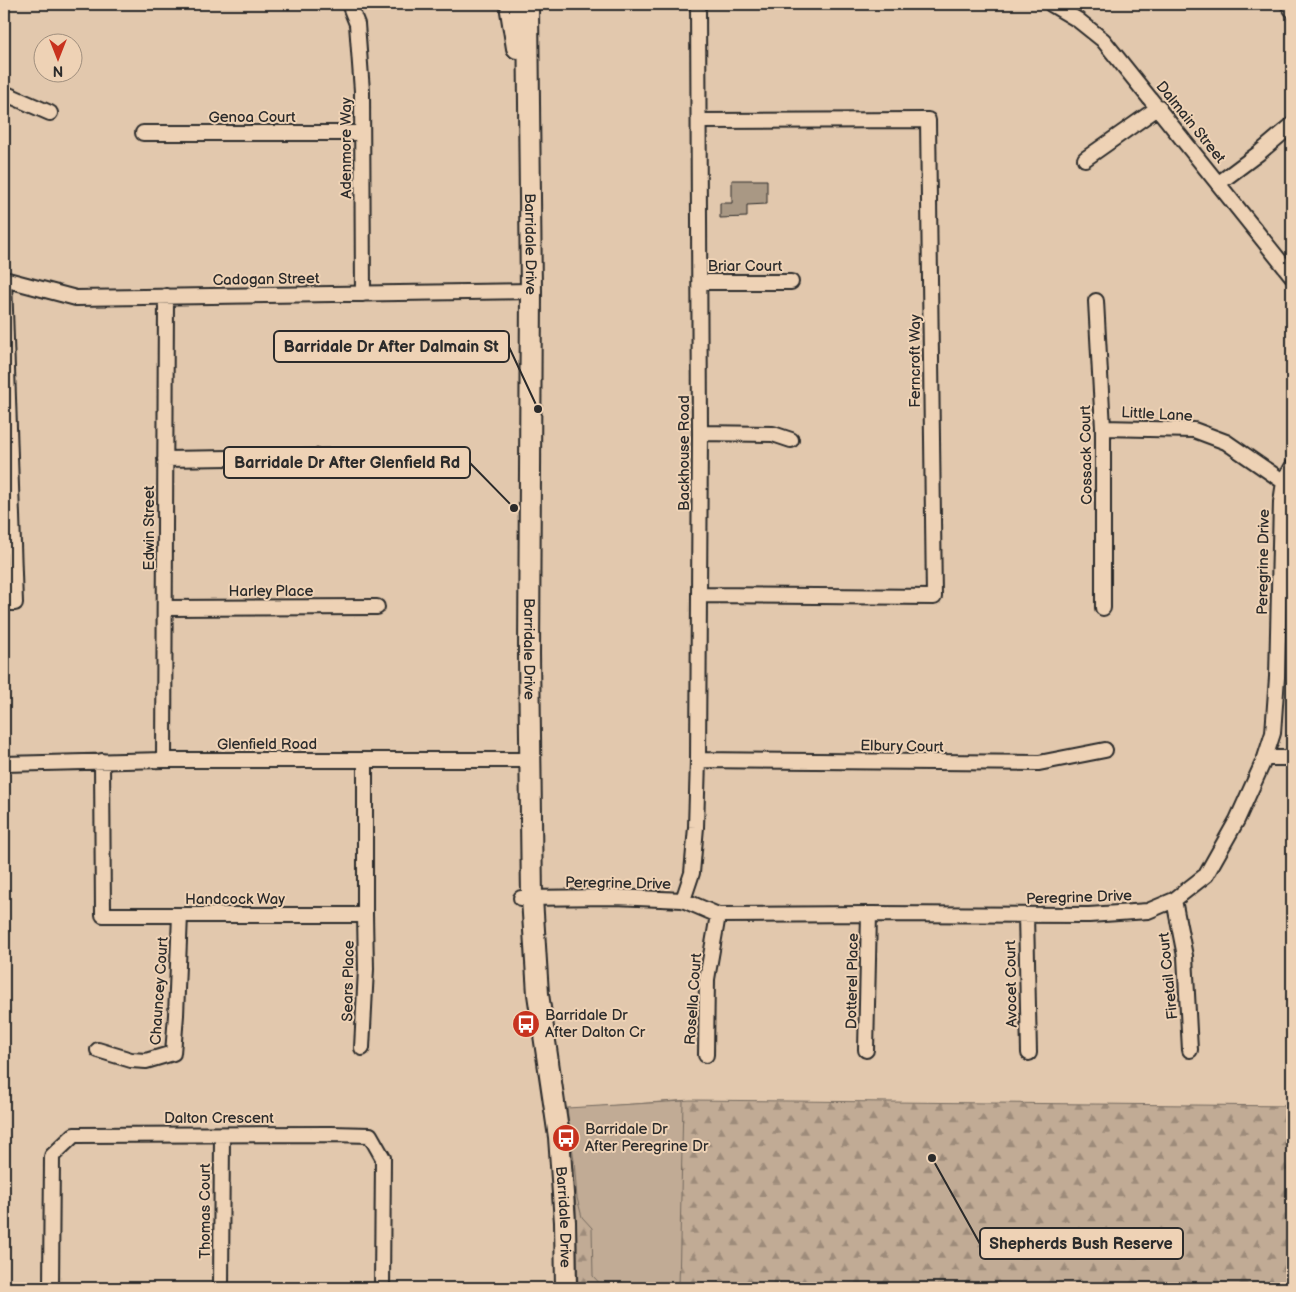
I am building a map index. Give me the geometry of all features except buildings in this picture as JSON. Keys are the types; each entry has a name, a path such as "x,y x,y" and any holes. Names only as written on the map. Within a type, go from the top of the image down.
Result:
{"street":[{"name":"Adenmore Way","path":"350,4 357,24 362,90 363,294"},
{"name":"Backhouse Road","path":"683,900 692,873 696,827 698,760 700,282 698,4"},
{"name":"Dalmain Street","path":"1051,4 1078,20 1104,40 1292,276"},
{"path":"1288,4 1292,10"},
{"name":"Barridale Drive","path":"519,7 525,292 527,981 540,1082 552,1202 556,1288"},
{"path":"4,93 50,114"},
{"path":"1085,159 1158,108"},
{"name":"Ferncroft Way","path":"699,121 928,120 934,587 934,597 700,595"},
{"path":"1219,183 1259,153 1292,124"},
{"name":"Genoa Court","path":"143,133 362,133"},
{"path":"4,280 15,604 4,604"},
{"name":"Cadogan Street","path":"4,280 76,298 525,292"},
{"name":"Briar Court","path":"700,282 791,282"},
{"name":"Edwin Street","path":"164,760 166,296"},
{"name":"Cossack Court","path":"1096,301 1103,428 1104,608"},
{"name":"Little Lane","path":"1103,428 1194,430 1226,442 1284,482"},
{"path":"700,433 773,434 792,440"},
{"path":"165,459 371,456"},
{"name":"Peregrine Drive","path":"526,898 683,900 718,915 1089,915 1148,911 1174,900 1206,874 1237,820 1265,758 1272,733 1277,677 1281,502 1284,482 1292,467"},
{"name":"Harley Place","path":"165,608 377,607"},
{"name":"Elbury Court","path":"698,760 1039,763 1105,750"},
{"path":"1265,758 1292,758"},
{"name":"Glenfield Road","path":"4,764 164,760 525,760"},
{"path":"365,760 365,915"},
{"name":"Handcock Way","path":"102,761 103,915 365,915"},
{"name":"Barridale Drive","path":"526,898 559,1137 565,1222 566,1288"},
{"name":"Firetail Court","path":"1174,900 1185,956 1190,1050"},
{"name":"Dotterel Place","path":"866,1050 869,914"},
{"name":"Chauncey Court","path":"98,1050 131,1060 146,1061 173,1052 180,915"},
{"name":"Sears Place","path":"362,1048 366,970 365,915"},
{"name":"Rosella Court","path":"706,1056 707,980 718,915"},
{"name":"Avocet Court","path":"1026,915 1029,1053"},
{"name":"Dalton Crescent","path":"51,1288 52,1156 74,1135 370,1135 383,1158 382,1288"},
{"name":"Thomas Court","path":"221,1288 222,1135"}],"shaded area":[{"path":"1292,675 1292,733 1290,711"}],"green space":[{"path":"690,1100 1292,1106 1292,1288 578,1288 576,1206 565,1109"},
{"path":"683,1101 679,1288 604,1288 593,1276 592,1228 582,1217 577,1198 567,1108"}],"place":[{"name":"Barridale Dr After Dalmain St","path":"538,409"},
{"name":"Barridale Dr After Glenfield Rd","path":"514,508"},
{"name":"Barridale Dr After Dalton Cr","path":"526,1024"},
{"name":"Barridale Dr After Peregrine Dr","path":"566,1138"},
{"name":"Shepherds Bush Reserve","path":"932,1158"}]}
